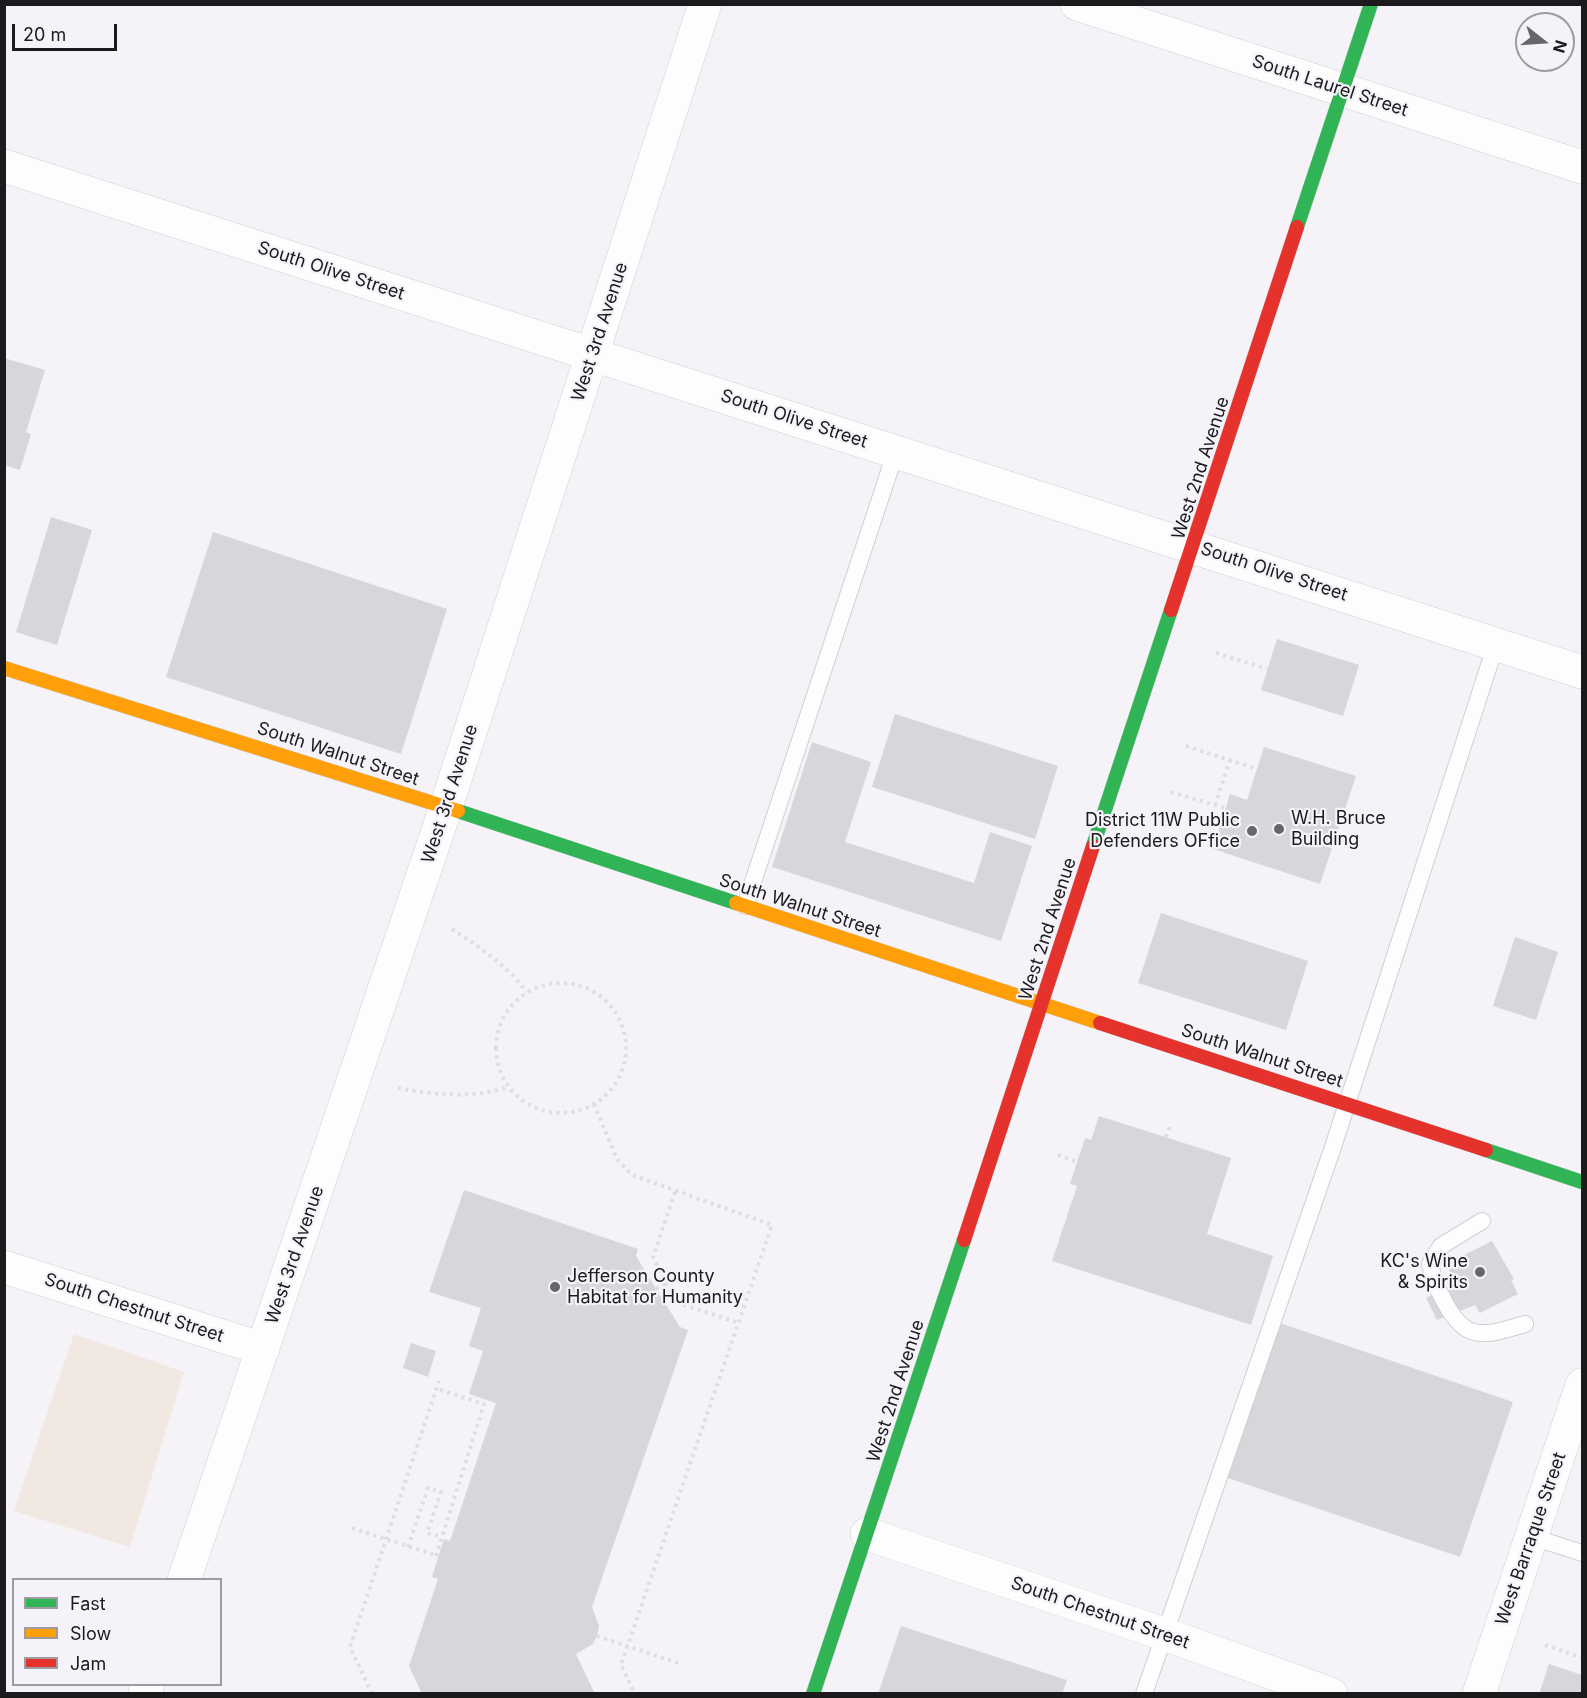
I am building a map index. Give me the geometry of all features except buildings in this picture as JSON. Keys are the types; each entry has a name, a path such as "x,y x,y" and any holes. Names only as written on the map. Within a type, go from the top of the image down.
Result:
{"street":[{"name":"West 3rd Avenue","path":"185,1578 446,807 705,4"},
{"name":"South Laurel Street","path":"1077,4 1582,167"},
{"name":"West 2nd Avenue","path":"813,1694 1194,546 1371,4"},
{"name":"South Olive Street","path":"4,166 1582,672"},
{"name":"South Walnut Street","path":"4,668 446,807 1582,1182"},
{"name":"South Chestnut Street","path":"4,1267 263,1349"},
{"name":"West Barraque Street","path":"1479,1694 1582,1385"},
{"name":"South Chestnut Street","path":"867,1534 1164,1634 1331,1694"}],"lane":[{"path":"745,906 896,451"},
{"path":"1144,1694 1348,1103 1496,644"},
{"path":"1482,1221 1441,1246 1430,1264 1434,1284 1456,1318 1473,1332 1494,1332 1525,1324"},
{"path":"1533,1537 1582,1553"}],"path":[{"path":"1216,653 1267,669"},
{"path":"1186,746 1257,769"},
{"path":"1215,805 1230,760"},
{"path":"1171,792 1226,808"},
{"path":"452,929 488,952 513,974 527,993"},
{"path":"570,983 592,990 609,1004 621,1022 627,1044 624,1067 615,1085 594,1104 582,1110 562,1113 541,1110 523,1101 508,1087 499,1068 496,1048 499,1027 510,1008 527,993 548,984 570,983"},
{"path":"398,1088 423,1093 490,1093 508,1087"},
{"path":"594,1104 617,1159 632,1175 772,1226 621,1665 635,1694"},
{"path":"1166,1137 1171,1123"},
{"path":"1058,1155 1077,1162"},
{"path":"675,1192 653,1257 675,1302 739,1323"},
{"path":"656,1289 666,1283"},
{"path":"372,1694 350,1647 439,1382"},
{"path":"352,1528 437,1556 484,1404 437,1389"},
{"path":"408,1547 428,1488 441,1492 427,1533 441,1537"},
{"path":"597,1635 681,1664"},
{"path":"1545,1645 1582,1658"}],"shaded area":[{"path":"74,1334 184,1372 130,1547 14,1511"}],"traffic: fast":[{"path":"1297,227 1371,4"},
{"path":"1093,846 1171,610"},
{"path":"458,811 736,903"},
{"path":"1486,1150 1582,1182"},
{"path":"813,1694 964,1240"}],"traffic: slow":[{"path":"4,668 458,811"},
{"path":"736,903 1100,1023"}],"traffic: jam":[{"path":"1171,610 1297,227"},
{"path":"964,1240 1093,846"},
{"path":"1100,1023 1486,1150"}],"place":[{"name":"W.H. Bruce Building","path":"1279,829"},
{"name":"District 11W Public Defenders OFfice","path":"1252,831"},
{"name":"KC's Wine & Spirits","path":"1480,1272"},
{"name":"Jefferson County Habitat for Humanity","path":"555,1287"}]}
